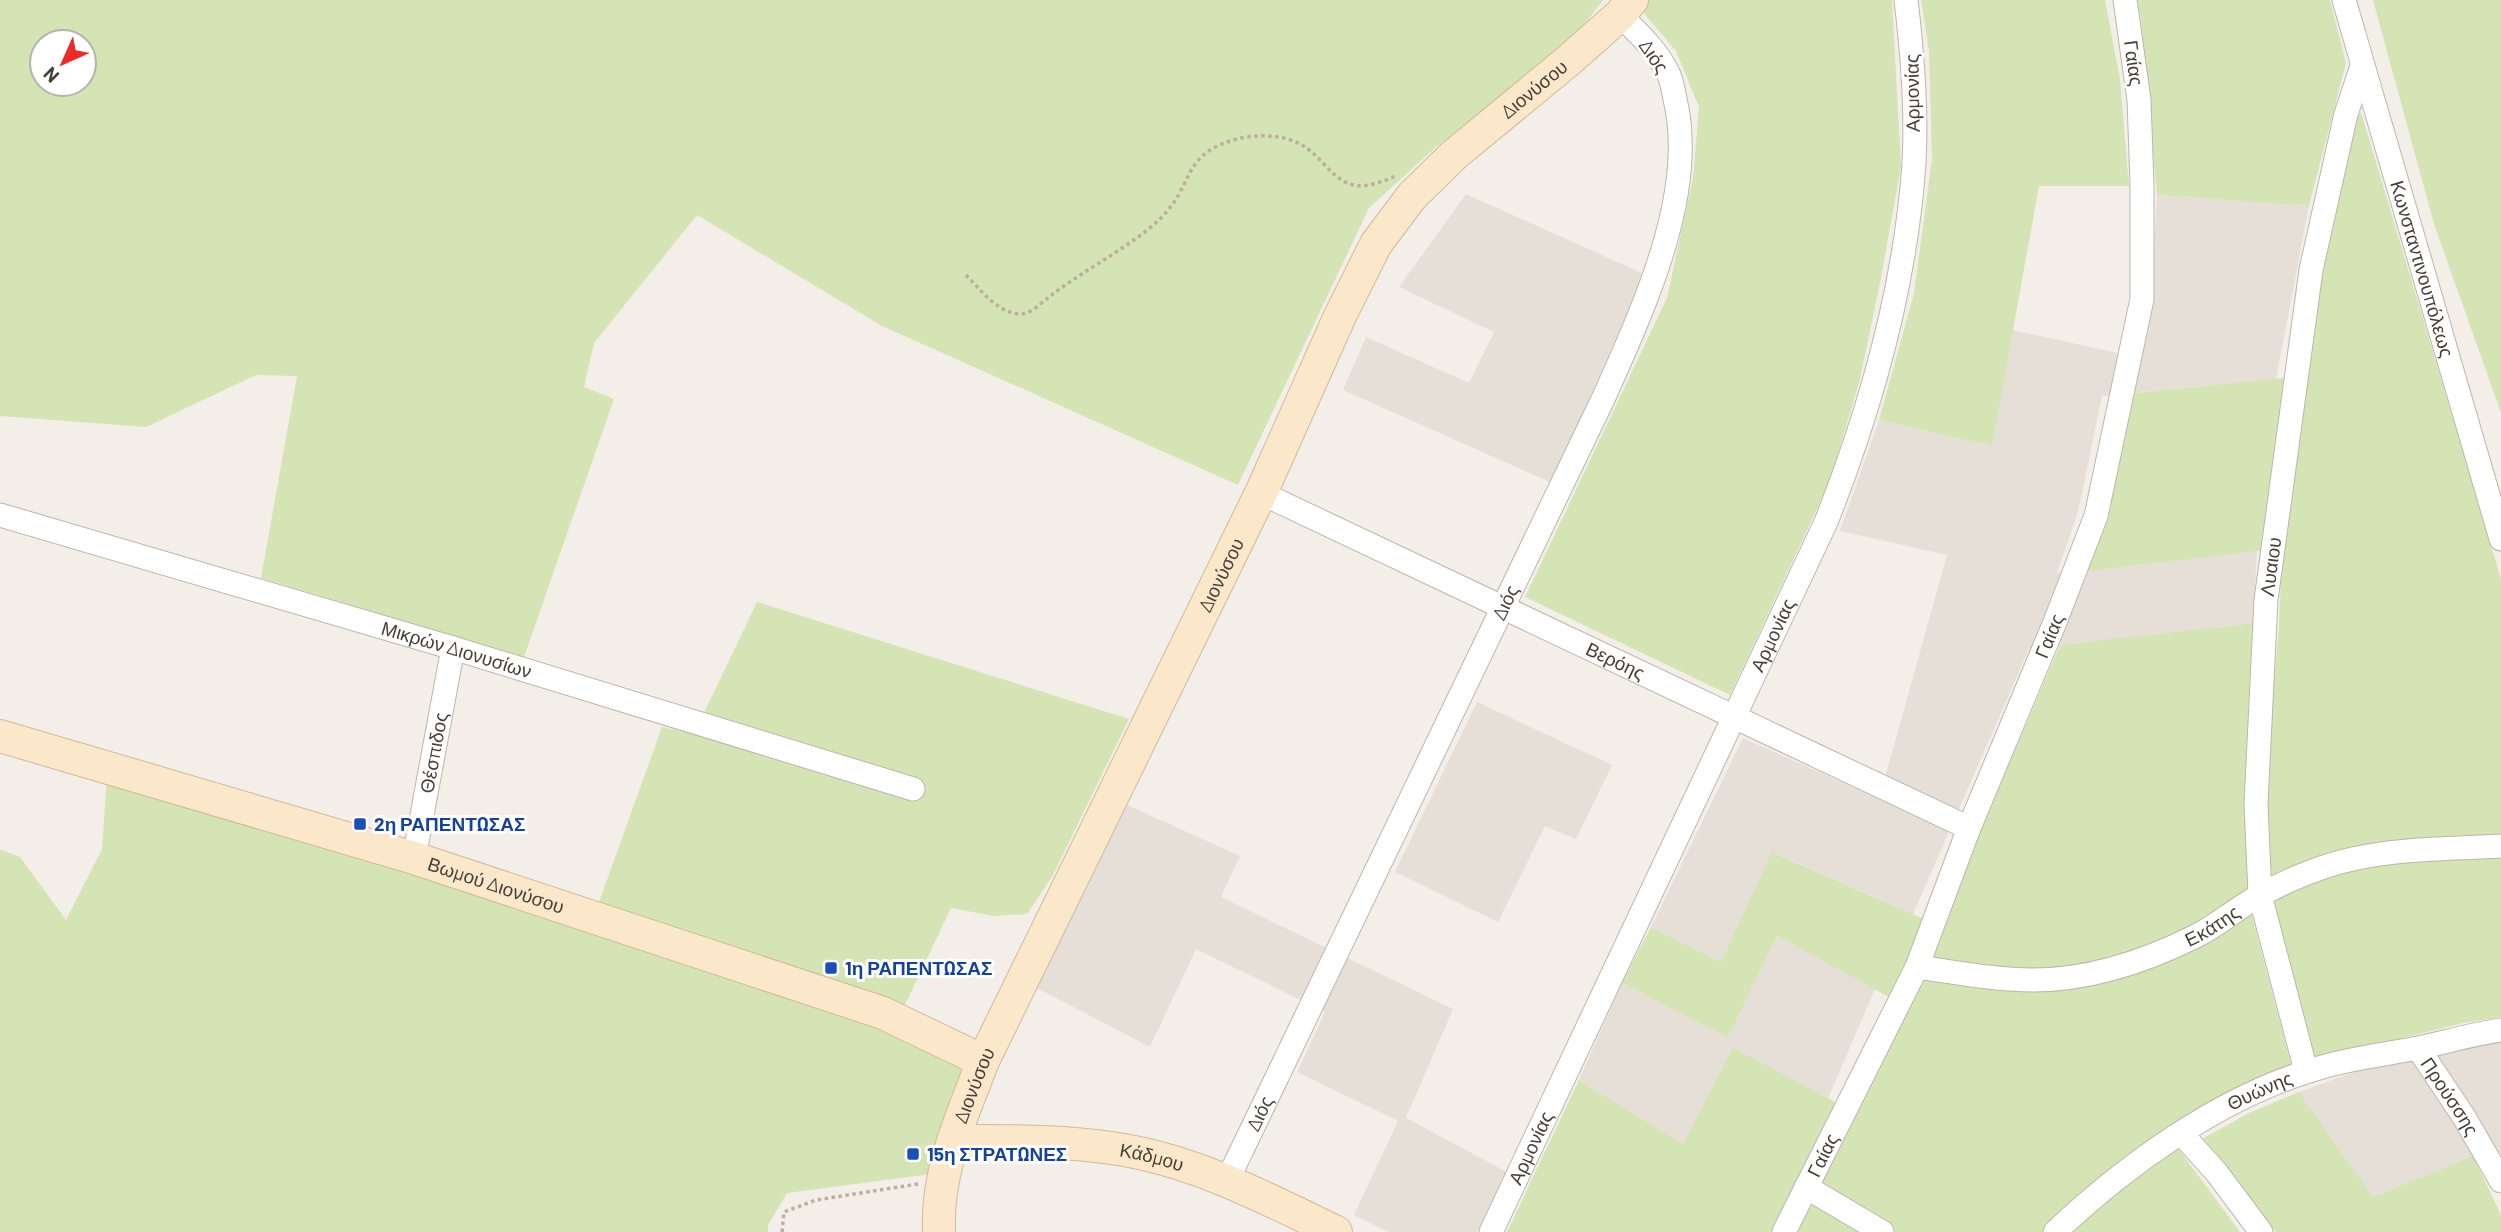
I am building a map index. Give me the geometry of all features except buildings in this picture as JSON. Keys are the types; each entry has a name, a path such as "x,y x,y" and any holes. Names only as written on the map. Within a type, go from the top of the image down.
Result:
{"street":[{"name":"Αρμονίας","path":"1491,1232 1840,488 1874,385 1895,303 1913,175 1914,62 1906,0"},
{"name":"Γαίας","path":"1784,1232 1917,967 1969,828 2096,516 2142,299 2139,100 2125,0"},
{"name":"Κωνσταντινουπόλεως","path":"2344,0 2501,538"},
{"name":"Διονύσου","path":"939,1232 942,1184 953,1141 983,1061 1261,494 1360,274 1394,218 1412,196 1454,155 1568,61 1626,7"},
{"name":"Διός","path":"1227,1181 1604,397 1647,298 1670,220 1681,166 1679,115 1669,74 1626,7"},
{"name":"Λυαιου","path":"2306,1071 2260,895 2256,804 2266,600 2311,270 2346,114 2362,66"},
{"name":"Βερόης","path":"1261,494 1969,828"},
{"name":"Μικρών Διονυσίων","path":"0,515 453,648 914,789"},
{"name":"Θέσπιδος","path":"414,858 453,648"},
{"name":"Βωμού Διονύσου","path":"0,736 414,858 883,1013 983,1061"},
{"name":"Εκάτης","path":"1917,967 1987,977 2034,980 2095,974 2147,958 2198,935 2260,895 2294,878 2352,859 2419,851 2501,846"},
{"name":"Θυώνης","path":"2055,1232 2117,1179 2181,1133 2234,1102 2306,1071 2358,1057 2418,1048 2501,1030"},
{"name":"Προύσσης","path":"2418,1048 2464,1117 2501,1181"},
{"path":"2181,1133 2217,1174 2261,1232"},
{"name":"Κάδμου","path":"953,1141 1069,1143 1120,1149 1171,1161 1227,1181 1336,1232"},
{"path":"1806,1187 1882,1232"}],"path":[{"path":"966,275 993,302 1008,311 1023,314 1127,245 1162,217 1174,203 1191,167 1200,157 1215,147 1245,138 1287,138 1307,149 1338,178 1355,185 1374,184 1405,172"},
{"path":"782,1232 784,1212 816,1200 908,1184 942,1184"}],"shaded area":[{"path":"1466,194 1644,274 1552,483 1343,390 1366,337 1469,383 1494,332 1399,287"},
{"path":"2157,195 2309,206 2276,379 2102,396 2078,512 2057,573 2257,551 2253,623 2029,649 1913,914 1773,852 1721,962 1651,927 1743,738 1879,799 1947,555 1840,531 1879,420 1991,446 2012,330 2141,358 2151,303"},
{"path":"1477,702 1612,765 1576,839 1545,826 1498,922 1395,872"},
{"path":"1125,804 1240,856 1221,897 1453,1009 1406,1118 1507,1172 1477,1232 1388,1232 1354,1215 1398,1121 1297,1072 1325,1012 1196,949 1150,1047 1037,988"},
{"path":"1777,936 1875,989 1828,1098 1733,1047 1683,1144 1579,1080 1622,983 1728,1036"},
{"path":"2501,1042 2501,1155 2496,1147 2373,1197 2299,1092 2357,1071 2411,1057 2476,1043"}],"green space":[{"path":"0,0 1603,0 1583,26 1518,88 1437,146 1369,208 1238,485 882,326 697,215 594,343 584,387 614,399 524,657 261,578 297,376 256,375 146,427 0,416"},
{"path":"1643,0 1892,0 1901,166 1860,379 1830,481 1730,695 1525,597 1667,298 1693,178 1699,107 1676,51 1638,6"},
{"path":"1921,0 2105,0 2120,79 2129,186 2039,186 1992,446 1879,420 1914,293 1932,159 1929,51"},
{"path":"2136,0 2330,0 2346,63 2309,206 2157,195 2141,19"},
{"path":"2373,0 2501,0 2501,413 2434,224"},
{"path":"2361,112 2501,579 2501,1017 2463,1023 2315,1060 2273,922 2263,808 2279,625 2282,551 2257,551 2087,571 2113,486 2135,393 2304,376 2323,256 2355,121"},
{"path":"757,602 1129,719 1053,875 1027,914 994,916 951,908 904,1007 599,902 662,727 694,734"},
{"path":"2253,623 2245,838 2253,920 2292,1068 2166,1132 2240,1232 1507,1232 1579,1080 1683,1144 1733,1047 1852,1111 1900,1003 1777,936 1728,1037 1622,983 1651,927 1721,962 1772,852 1940,926 2060,645"},
{"path":"107,776 883,1026 968,1073 931,1174 787,1193 768,1225 768,1232 0,1232 0,849 20,857 66,920 102,849"},
{"path":"2299,1092 2373,1197 2473,1156 2501,1215 2501,1232 2276,1232 2202,1139 2249,1113"}],"place":[{"name":"2η ΡΑΠΕΝΤΩΣΑΣ","path":"360,824"},
{"name":"1η ΡΑΠΕΝΤΩΣΑΣ","path":"831,968"},
{"name":"15η ΣΤΡΑΤΩΝΕΣ","path":"913,1154"}]}
